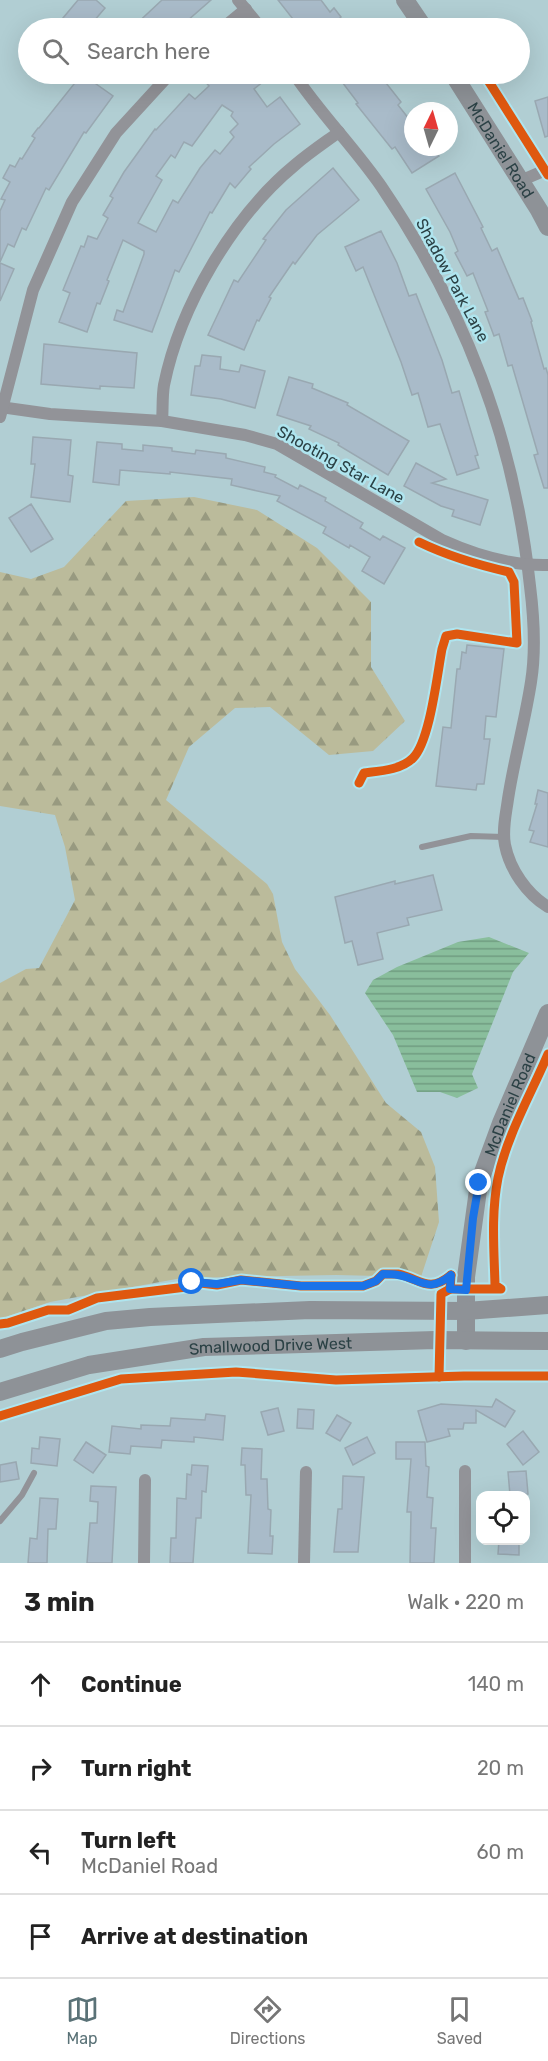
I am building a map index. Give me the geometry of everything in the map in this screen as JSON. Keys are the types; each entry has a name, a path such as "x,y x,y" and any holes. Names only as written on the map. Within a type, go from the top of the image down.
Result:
{"street":[{"path":"405,0 417,18"},
{"path":"231,18 242,4 253,18"},
{"path":"0,410 33,290 72,202 116,133 161,84"},
{"name":"Shadow Park Lane","path":"302,84 372,174 405,223 443,290 467,339 485,383 500,433 516,501 532,603 533,671 513,771 504,837 516,874 529,891 548,908"},
{"name":"McDaniel Road","path":"459,84 548,227"},
{"path":"162,422 164,386 174,353 189,310 219,252 257,201 294,165 339,132"},
{"path":"520,181 548,169"},
{"name":"Shooting Star Lane","path":"0,410 162,422 245,435 278,444 442,540 468,552 526,566 548,566"},
{"name":"McDaniel Road","path":"466,1341 466,1277 479,1183 501,1123 548,1013"},
{"name":"Smallwood Drive West","path":"0,1349 106,1321 150,1317 310,1310 465,1311 548,1305"},
{"name":"Smallwood Drive West","path":"0,1392 88,1365 204,1347 435,1340 548,1341"},
{"path":"465,1471 465,1563"},
{"path":"304,1563 306,1472"},
{"path":"144,1563 145,1480"}],"lane":[{"path":"422,848 471,836 504,837"},
{"path":"0,1521 22,1495 34,1473"}],"green space":[{"path":"194,497 257,510 317,548 371,602 371,667 405,721 373,751 329,755 270,707 235,708 189,747 166,800 267,884 273,894 282,942 295,969 330,1015 386,1103 421,1132 435,1167 439,1222 421,1277 336,1275 182,1278 50,1302 0,1319 0,983 26,969 39,968 75,900 65,847 55,815 0,806 0,572 31,579 64,567 126,501"}],"shaded area":[{"path":"489,937 529,953 513,972 472,1074 478,1088 457,1098 440,1092 417,1092 393,1035 365,993 373,980 397,967 458,942"}],"building":[{"path":"78,0 96,0 105,8 96,18 63,18"},
{"path":"162,0 211,0 190,18 143,18"},
{"path":"278,0 321,0 330,12 334,8 341,17 340,18 292,18"},
{"path":"74,84 96,84 113,96 86,133 84,132 49,190 46,188 26,230 22,228 14,247 8,244 0,262 0,211 5,200 1,199 10,182 3,178 10,165 15,167 20,158 22,159 35,138 32,136"},
{"path":"207,84 260,84 254,89 267,107 280,97 300,124 249,167 251,169 235,188 230,183 212,213 210,212 179,272 175,270 152,332 114,320 117,310 123,312 144,254 144,251 123,240 100,304 97,303 87,332 59,322 70,293 63,290 81,246 84,247 88,236 97,239 108,218 103,215 113,198 110,196 124,172 155,129 189,94 195,99 209,86","holes":["222,105 233,112 231,116 238,124 230,132 234,137 220,154 215,150 200,168 178,203 173,200 156,232 138,223 162,180 156,176 171,155 175,158 184,142 192,146"]},
{"path":"344,84 387,84 401,102 398,105 404,113 404,156 439,156 412,173 395,147 392,149 356,104 358,103"},
{"path":"548,97 548,136 545,137 535,101"},
{"path":"333,168 359,200 317,235 295,264 293,262 269,297 271,298 259,321 257,320 244,350 208,335 234,280 238,282 266,240 263,239 286,210"},
{"path":"455,173 483,227 481,228 492,251 497,248 519,299 523,298 532,321 544,369 546,368 548,375 548,488 544,488 534,455 538,454 512,365 508,366 499,334 494,336 485,312 488,311 473,273 467,276 455,253 458,251 450,232 426,189"},
{"path":"381,231 397,263 409,296 416,294 442,360 452,393 459,391 478,455 475,456 479,468 457,475 440,424 428,427 418,393 412,395 363,267 356,271 345,247"},
{"path":"0,263 14,269 0,301"},
{"path":"44,344 137,353 134,388 100,386 100,389 41,384"},
{"path":"202,355 221,357 220,369 239,372 241,365 265,371 255,408 221,399 191,395 195,366 200,366"},
{"path":"289,377 313,384 312,388 348,403 347,405 409,441 388,475 338,445 339,443 309,429 311,426 277,415"},
{"path":"33,437 71,440 68,475 73,476 70,502 31,497 35,464 31,464"},
{"path":"97,442 122,444 122,449 143,451 143,445 172,448 172,451 195,454 196,450 226,454 226,458 265,467 264,472 276,475 275,477 298,489 300,485 326,498 325,501 363,523 360,528 380,540 383,536 405,548 384,584 362,571 370,557 323,533 326,527 277,501 280,496 231,485 232,479 170,472 170,474 120,470 119,485 93,482"},
{"path":"416,463 446,479 432,483 488,500 480,525 452,516 454,510 441,506 404,486"},
{"path":"31,504 53,539 31,552 9,518"},
{"path":"467,645 504,649 496,717 486,716 484,739 490,739 484,784 477,784 476,790 436,786 443,727 451,728 457,669 460,669 462,652 466,653"},
{"path":"538,790 548,793 548,847 530,842 534,831 529,830 537,804 535,804"},
{"path":"433,875 442,910 407,918 409,925 377,933 383,959 358,965 352,941 345,943 335,897 395,881 395,884"},
{"path":"496,1399 515,1411 505,1427 476,1410 476,1423 464,1423 463,1429 448,1429 450,1436 427,1442 418,1411 441,1404 492,1407"},
{"path":"278,1408 284,1431 268,1435 261,1412"},
{"path":"298,1409 314,1410 313,1429 297,1428"},
{"path":"206,1414 225,1416 223,1440 194,1437 194,1442 162,1440 161,1448 131,1446 130,1454 109,1452 112,1426 141,1429 141,1425 170,1426 171,1418 205,1420"},
{"path":"337,1415 351,1423 340,1441 326,1433"},
{"path":"523,1431 539,1452 523,1465 507,1444"},
{"path":"40,1437 60,1439 57,1466 31,1463 32,1448 39,1449"},
{"path":"367,1437 375,1453 353,1465 345,1448"},
{"path":"86,1442 106,1455 93,1473 74,1460"},
{"path":"396,1442 425,1442 426,1466 429,1467 427,1497 433,1498 431,1528 436,1528 434,1563 410,1563 411,1512 407,1512 411,1459 396,1459"},
{"path":"242,1448 262,1449 261,1479 267,1479 268,1509 271,1510 270,1536 273,1536 272,1554 248,1553 251,1495 246,1495 245,1465 241,1465"},
{"path":"16,1462 19,1479 0,1482 0,1465"},
{"path":"192,1465 208,1466 206,1492 202,1491 201,1518 196,1518 193,1563 170,1563 171,1538 176,1538 177,1498 186,1499 187,1474 191,1475"},
{"path":"526,1471 528,1491 510,1491 508,1472"},
{"path":"343,1476 364,1477 358,1552 334,1552 338,1509 342,1509"},
{"path":"91,1486 116,1487 112,1563 87,1563 90,1523 97,1523 98,1502 90,1501"},
{"path":"40,1498 58,1499 56,1529 48,1529 47,1563 28,1563 30,1538 37,1539"},
{"path":"499,1545 519,1545 519,1555 498,1554"}],"cycle path":[{"path":"490,84 548,175"},
{"path":"359,783 364,773 403,765 419,750 428,723 446,636 457,634 517,643 514,582 509,572 463,560 419,542"},
{"path":"451,1275 450,1289 501,1289 495,1285 494,1205 498,1178 513,1130 548,1054"},
{"path":"0,1324 48,1310 68,1310 97,1298 186,1287 192,1282 217,1285 241,1280 301,1286 363,1286 376,1281 383,1274 398,1274 424,1284 436,1284 451,1275"},
{"path":"439,1377 441,1294 450,1289"},
{"path":"0,1416 121,1379 236,1372 336,1380 548,1376"}],"route":[{"path":"192,1282 217,1284 241,1280 301,1286 363,1286 376,1281 383,1274 398,1275 428,1285 441,1283 451,1275 450,1289 466,1290 479,1183"}]}
